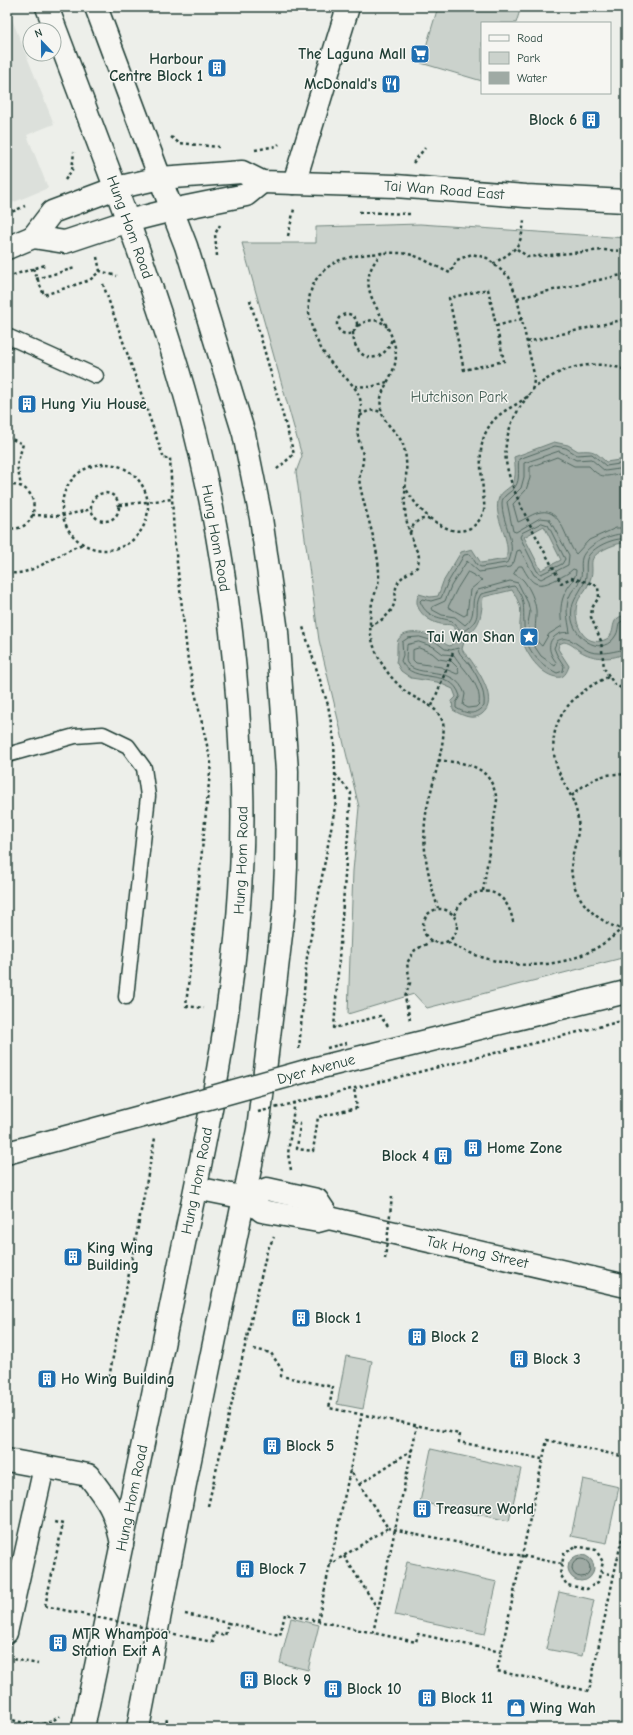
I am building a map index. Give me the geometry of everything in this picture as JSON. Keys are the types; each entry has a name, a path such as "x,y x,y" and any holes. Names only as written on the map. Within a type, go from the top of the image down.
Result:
{"main road":[{"name":"Hung Hom Road","path":"47,7 128,221 172,349 200,452 225,583 232,639 239,719 242,789 242,837 234,966 227,1019 196,1188 83,1728"},
{"path":"96,7 186,246 244,434 270,573 277,639 287,771 284,902 258,1130 246,1198 185,1484 138,1728"},
{"path":"294,183 348,7"},
{"name":"Tai Wan Road East","path":"33,237 52,212 116,188 160,178 242,172 262,182 395,186 626,201"},
{"path":"7,248 33,237 65,242 128,221 172,210 246,195 262,182"},
{"name":"Dyer Avenue","path":"7,1153 313,1069 626,992"},
{"path":"196,1188 246,1198"},
{"name":"Tak Hong Street","path":"246,1198 267,1189 317,1200 329,1218 626,1286"},
{"path":"7,1460 88,1475 108,1501 117,1519 122,1544"}],"street":[{"path":"7,1633 44,1467"}],"lane":[{"path":"7,336 96,376"},
{"path":"7,755 75,736 103,734 128,746 144,768 148,796 126,997"}],"path":[{"path":"168,136 179,143 224,148"},
{"path":"252,150 277,146 280,142"},
{"path":"409,168 425,148"},
{"path":"63,183 72,170 74,150"},
{"path":"7,214 29,205"},
{"path":"287,208 294,209 288,236"},
{"path":"358,212 413,214"},
{"path":"493,264 517,249 523,231 524,219 532,219"},
{"path":"218,262 215,234 222,221"},
{"path":"517,249 528,256 604,250 626,251"},
{"path":"438,908 428,878 424,856 424,834 426,812 438,760 443,725 439,715 432,706 408,693 386,670 372,642 370,612 379,576 359,482 363,460 357,426 361,406 359,395 354,386 332,364 315,337 308,306 309,291 315,280 335,262 347,257 361,254 407,254 450,273 457,260 472,254 487,258 508,277 517,298 534,374 534,383 530,392 518,408 510,426 507,439 506,466 512,484 534,531 561,583 571,578 598,587 599,592 597,601 592,608 591,617 601,641 604,668 608,677 626,694"},
{"path":"370,626 385,619 390,613 394,605 397,585 404,576 417,567 419,558 410,534 404,501 406,468 404,447 400,438 385,422 381,412 381,402 387,382 393,374 396,363 389,330 382,315 372,301 369,291 368,281 370,271 374,262 381,254"},
{"path":"7,277 33,268 36,279 44,296 90,280 100,271 116,276"},
{"path":"36,279 75,268"},
{"path":"517,298 626,274"},
{"path":"103,284 164,459 170,458 174,536 188,661 211,764 186,1006 206,1008"},
{"path":"488,289 496,326 504,361 464,370 449,298 488,289"},
{"path":"250,300 294,454 274,471 272,464"},
{"path":"358,326 357,320 353,315 347,313 341,316 337,321 337,328 341,333 348,335 365,321 374,320 383,323 389,330"},
{"path":"496,326 522,319"},
{"path":"526,342 626,319"},
{"path":"353,332 353,342 357,350 364,356 374,358 383,354 389,348 392,339"},
{"path":"410,534 412,525 419,520 427,518 452,530 461,531 469,528 479,520 484,508 481,461 482,446 486,432 494,419 505,409 518,402 544,380 561,371 578,366 597,364 615,366 626,370"},
{"path":"354,386 371,387 387,382"},
{"path":"360,416 366,411 374,410 381,412"},
{"path":"7,437 23,444 16,465 21,486"},
{"path":"104,464 122,468 137,478 144,489 148,501 148,510 144,524 136,536 120,547 102,550 83,544 74,537 62,516 64,492 70,481 80,472 91,466 104,464"},
{"path":"404,485 417,505 435,521"},
{"path":"7,486 21,486 28,491 33,498 34,507 28,522 21,527 12,529 7,528"},
{"path":"104,493 111,494 116,498 120,505 119,512 114,518 107,521 100,520 94,516 92,509 92,502 97,496 104,493"},
{"path":"120,505 172,499"},
{"path":"32,515 62,516 92,509"},
{"path":"7,572 12,574 42,566 64,552 83,544"},
{"path":"299,1052 307,957 336,802 334,740 328,705 302,626"},
{"path":"432,706 454,650"},
{"path":"608,677 579,693 569,703 561,715 556,729 554,743 558,770 572,796 579,822 578,836 572,861 572,874 575,887 584,904 598,918 609,925 621,929"},
{"path":"438,760 474,766 486,773 494,785 497,800 483,891"},
{"path":"334,774 352,794 334,1028 380,1016 392,1032"},
{"path":"572,796 582,786 593,779 607,775 626,775"},
{"path":"454,915 460,903 470,894 483,891 495,894 504,900 511,910 513,922"},
{"path":"448,942 457,929 454,915 447,909 438,908 430,912 425,918 424,927 426,935 432,941 440,943 448,942 476,956 506,964 537,966 568,960 611,939 626,924"},
{"path":"412,1027 405,997 410,983 407,963 415,950 432,941"},
{"path":"319,1097 626,1020"},
{"path":"293,1123 300,1124 297,1149 313,1151 318,1117 357,1108 354,1088"},
{"path":"294,1174 288,1154 295,1099"},
{"path":"108,1383 155,1138"},
{"path":"385,1259 392,1197"},
{"path":"384,1206 399,1210"},
{"path":"206,1513 267,1251 271,1240 276,1235"},
{"path":"381,1249 389,1251"},
{"path":"254,1349 271,1353 282,1370 281,1376 333,1387 329,1408 460,1434 459,1442 542,1459"},
{"path":"318,1621 362,1414"},
{"path":"373,1633 417,1426"},
{"path":"626,1456 547,1440 497,1671 589,1691 626,1519"},
{"path":"360,1484 412,1450"},
{"path":"350,1470 388,1528"},
{"path":"63,1524 45,1606 212,1642 214,1634 225,1636 228,1623"},
{"path":"329,1566 388,1528 562,1564"},
{"path":"560,1574 567,1585 587,1589 598,1582 603,1562 595,1550 575,1546 564,1554 560,1574 567,1586 587,1590 599,1582"},
{"path":"344,1556 378,1609"},
{"path":"601,1572 614,1574"},
{"path":"85,1617 86,1609"},
{"path":"183,1614 280,1635 285,1614 416,1642 418,1634 501,1652"},
{"path":"7,1657 38,1664"}],"shaded area":[{"path":"7,7 22,44 22,62 29,62 54,124 27,135 48,188 7,205"}],"green space":[{"path":"438,7 521,7 516,22 481,22 481,81 421,63"},
{"name":"Hutchison Park","path":"420,224 626,238 626,957 427,1008 414,994 348,1014 353,871 359,807 319,640 296,472 302,456 242,243 316,243 316,227"},
{"path":"346,1356 372,1361 363,1409 337,1404"},
{"path":"431,1449 521,1469 509,1521 420,1502"},
{"path":"583,1479 619,1487 607,1543 571,1536"},
{"path":"407,1562 497,1582 485,1634 395,1615"},
{"path":"559,1592 594,1600 582,1656 546,1649"},
{"path":"291,1618 319,1625 308,1670 280,1663"}],"water":[{"path":"554,442 568,445 578,451 594,452 606,462 626,459 626,544 624,543 609,547 595,555 592,562 592,571 589,583 577,604 576,617 580,630 588,639 601,641 610,637 615,621 619,617 626,615 626,652 615,657 603,658 585,654 571,644 564,642 559,644 558,649 569,666 567,671 561,677 549,675 537,666 524,645 520,631 520,606 512,590 483,597 480,619 475,628 466,635 462,649 474,665 486,686 489,702 487,708 482,714 471,717 453,710 452,701 456,697 453,689 437,682 411,678 401,671 396,662 397,642 402,636 418,633 436,638 450,646 456,636 454,627 451,625 436,623 422,614 417,604 419,594 430,597 438,596 443,582 461,552 472,549 481,563 506,559 507,544 497,508 499,498 514,482 514,457","holes":["544,526 561,560 541,570 524,537"]},
{"path":"581,1555 590,1559 594,1568 590,1577 581,1581 572,1577 568,1568 572,1559"}],"place":[{"name":"The Laguna Mall","path":"420,54"},
{"name":"Harbour Centre Block 1","path":"217,68"},
{"name":"McDonald's","path":"391,84"},
{"name":"Block 6","path":"591,120"},
{"name":"Hung Yiu House","path":"27,404"},
{"name":"Tai Wan Shan","path":"529,637"},
{"name":"Home Zone","path":"473,1148"},
{"name":"Block 4","path":"443,1156"},
{"name":"King Wing Building","path":"73,1257"},
{"name":"Block 1","path":"301,1318"},
{"name":"Block 2","path":"417,1337"},
{"name":"Block 3","path":"519,1359"},
{"name":"Ho Wing Building","path":"47,1379"},
{"name":"Block 5","path":"272,1446"},
{"name":"Treasure World","path":"422,1509"},
{"name":"Block 7","path":"245,1569"},
{"name":"MTR Whampoa Station Exit A","path":"58,1643"},
{"name":"Block 9","path":"249,1680"},
{"name":"Block 10","path":"333,1689"},
{"name":"Block 11","path":"427,1698"},
{"name":"Wing Wah","path":"516,1708"}]}
